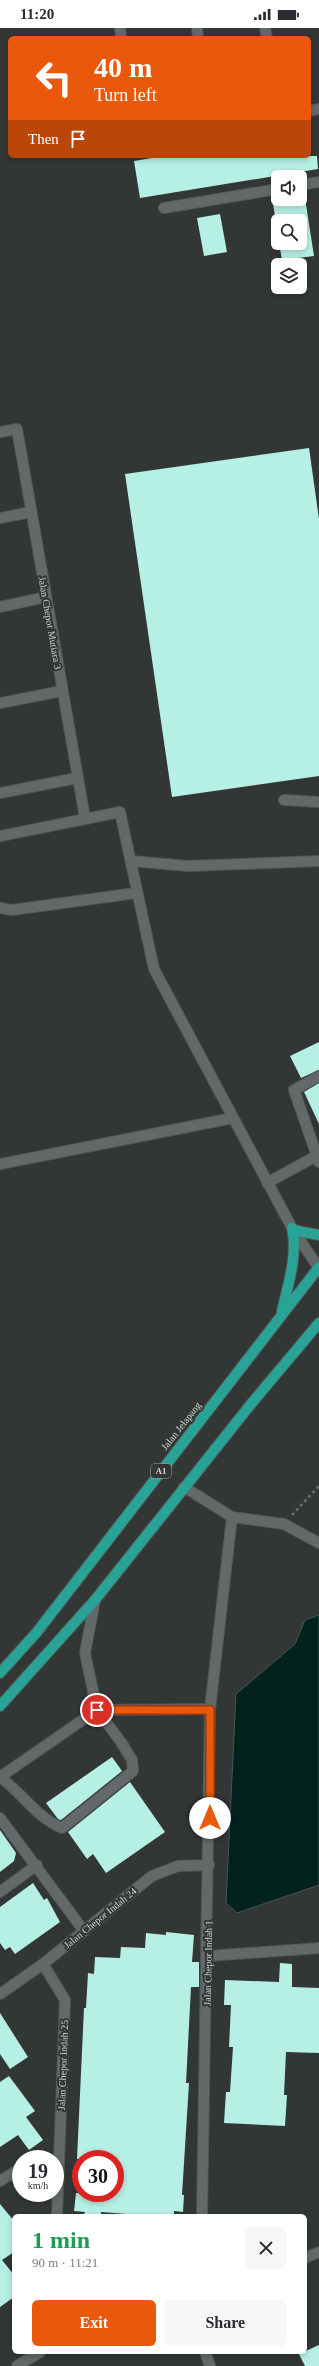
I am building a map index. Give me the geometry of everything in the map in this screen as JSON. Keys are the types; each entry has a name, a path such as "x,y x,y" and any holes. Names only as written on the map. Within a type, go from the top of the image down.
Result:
{"main road":[{"path":"281,1315 292,1265 294,1240 292,1229 319,1235"},
{"name":"Jalan Jelapang","path":"0,1673 37,1632 319,1267"},
{"path":"0,1706 95,1600 184,1487 319,1323"}],"street":[{"path":"307,184 319,182"},
{"path":"164,208 271,190"},
{"name":"Jalan Chepor Mutiara 3","path":"0,432 16,429 85,818"},
{"path":"0,518 31,512"},
{"path":"0,607 46,597"},
{"path":"0,703 62,691"},
{"path":"0,793 77,778"},
{"path":"284,800 319,802"},
{"path":"0,836 120,812 136,893 154,969 292,1229 319,1267"},
{"path":"130,862 188,866 319,861"},
{"path":"0,908 12,910 136,893"},
{"path":"267,1183 318,1159 294,1090 319,1076"},
{"path":"0,1164 233,1118"},
{"path":"184,1487 232,1517 284,1524 319,1543"},
{"name":"Jalan Chepor Indah 1","path":"202,2214 208,1956 210,1710 232,1517"},
{"path":"95,1600 86,1653 97,1710 121,1742 132,1760 133,1771 62,1828 37,1811 0,1777 97,1710 210,1710"},
{"path":"0,1818 37,1865 84,1931"},
{"path":"0,1892 37,1865"},
{"name":"Jalan Chepor Indah 24","path":"0,1994 43,1964 152,1876 178,1866 209,1865"},
{"path":"208,1956 319,1948"},
{"name":"Jalan Chepor Indah 25","path":"43,1964 64,2000 58,2150"},
{"path":"0,2181 12,2174"},
{"name":"Jalan Chepor Indah 25","path":"57,2202 57,2214"},
{"path":"307,2257 319,2252"},
{"path":"17,2366 37,2354"},
{"path":"206,2354 210,2366"}],"path":[{"path":"284,1524 319,1486"}],"shaded area":[{"path":"319,1615 319,1885 237,1913 226,1903 236,1694 295,1644 305,1620"}],"building":[{"path":"311,156 317,156 318,169 307,171 271,170 271,177 140,198 134,161 152,158 311,158"},
{"path":"273,206 306,206 314,256 282,258 280,250 307,250 307,214 275,214"},
{"path":"220,214 227,252 204,256 197,218"},
{"path":"309,448 319,519 319,776 172,797 125,474"},
{"path":"319,1042 319,1070 301,1078 290,1056"},
{"path":"319,1083 319,1124 304,1092"},
{"path":"112,1757 122,1771 61,1820 58,1819 46,1803"},
{"path":"130,1782 165,1832 106,1873 93,1854 87,1859 68,1832"},
{"path":"0,1830 16,1853 14,1861 0,1872"},
{"path":"33,1883 44,1900 47,1898 60,1922 15,1954 10,1947 5,1950 0,1943 0,1907"},
{"path":"166,1932 194,1935 192,1962 199,1962 199,1987 191,1987 186,2083 189,2083 182,2195 184,2195 183,2212 174,2211 174,2214 126,2214 101,2212 101,2214 84,2214 85,2212 74,2211 75,2202 124,2202 124,2150 77,2150 84,2008 86,2008 88,1973 94,1974 95,1957 120,1958 121,1947 145,1948 146,1933 166,1935"},
{"path":"280,1963 292,1964 292,1987 319,1988 319,2053 286,2052 284,2095 287,2095 285,2126 224,2123 226,2092 230,2092 233,2047 229,2047 231,2005 224,2005 225,1980 279,1982"},
{"path":"0,2013 28,2057 10,2069 0,2054"},
{"path":"9,2076 35,2111 26,2117 43,2140 29,2150 18,2135 0,2147 0,2082"},
{"path":"0,2204 12,2219 12,2253 2,2260 12,2272 12,2298 0,2307"},
{"path":"319,2345 319,2366 305,2366 299,2354 307,2354 307,2350"}],"route":[{"path":"97,1710 210,1710 210,1818"}]}
